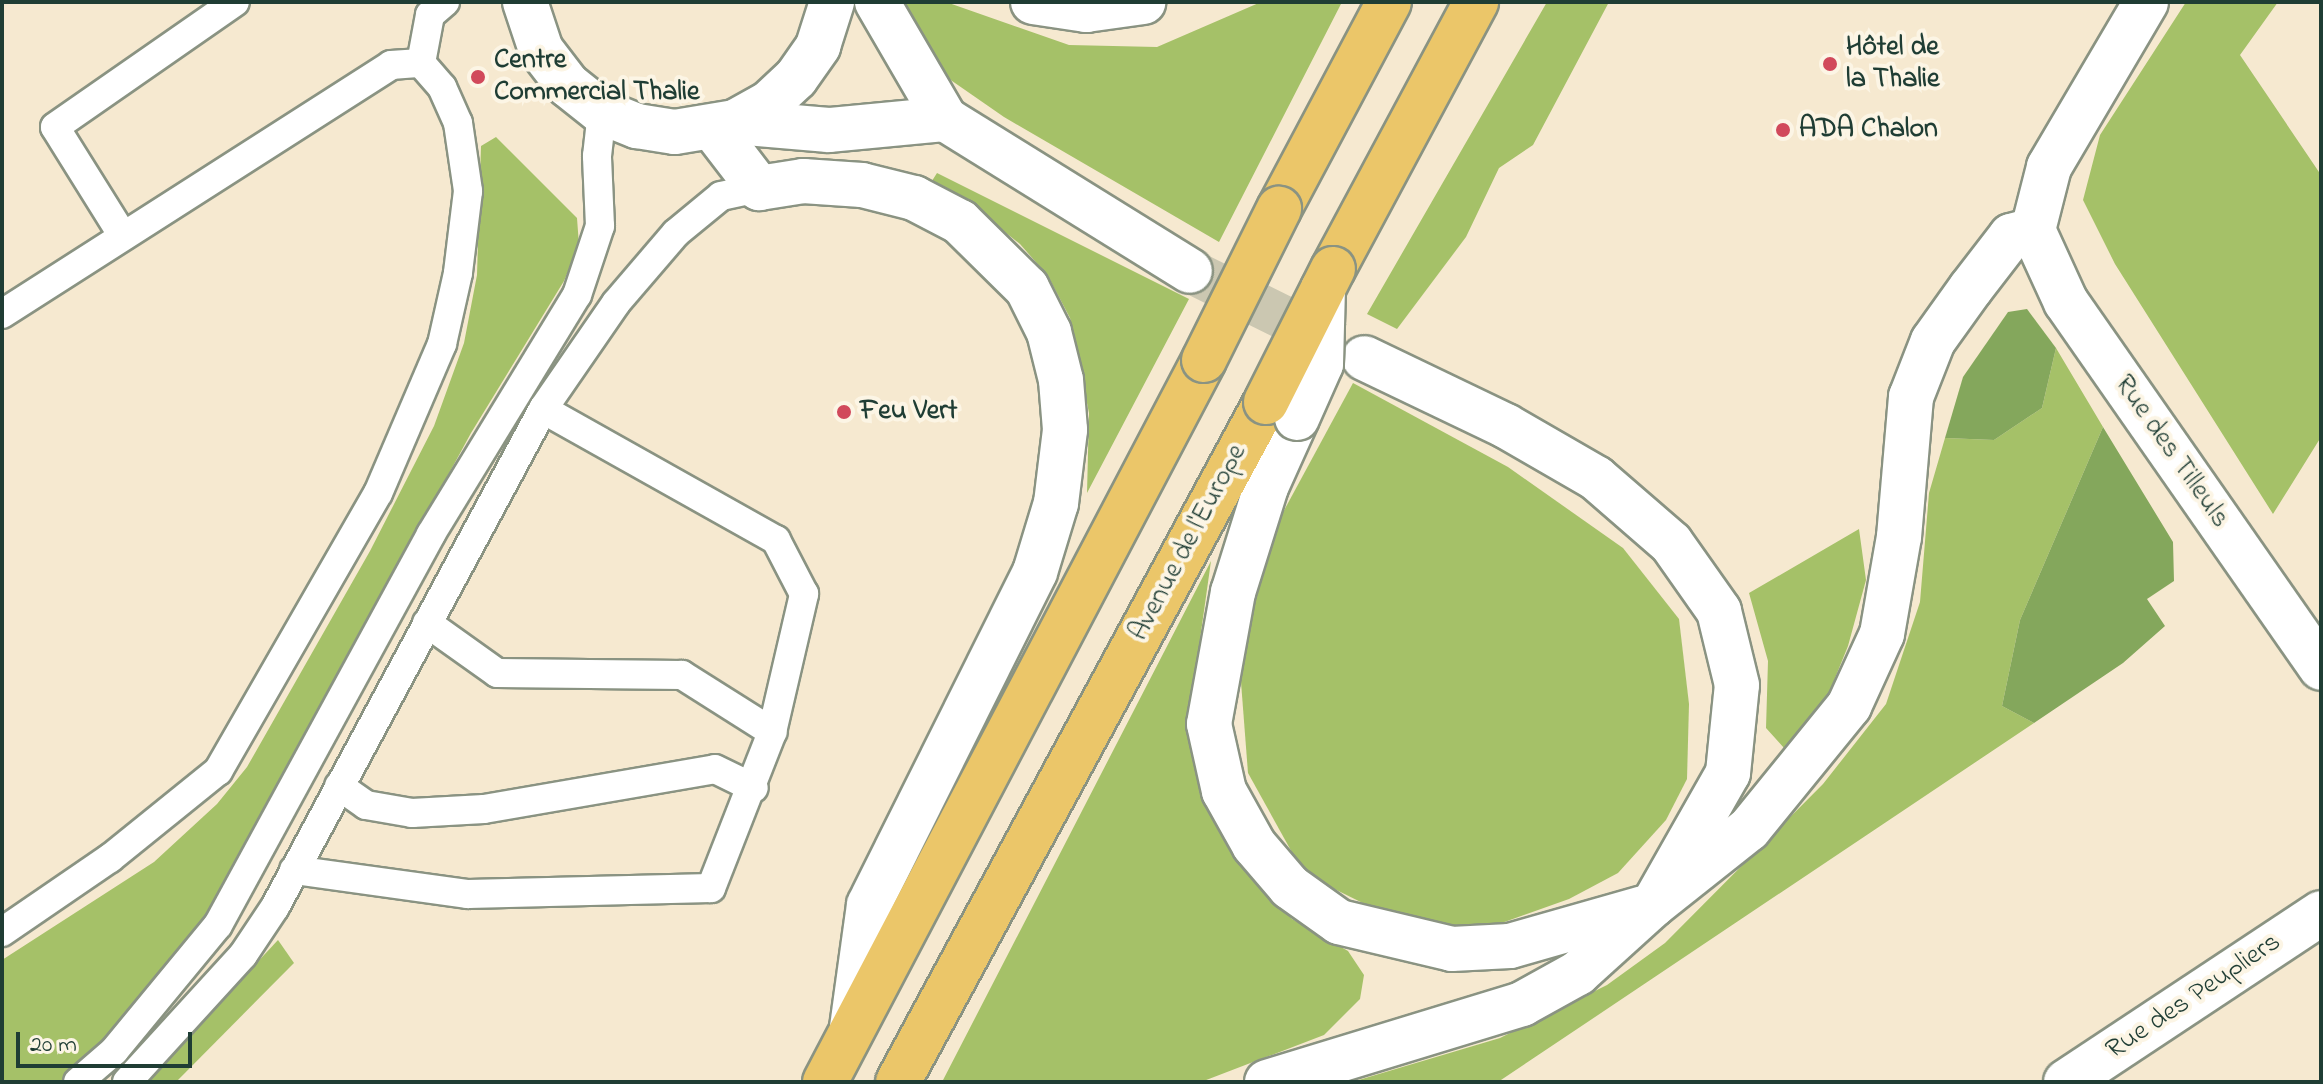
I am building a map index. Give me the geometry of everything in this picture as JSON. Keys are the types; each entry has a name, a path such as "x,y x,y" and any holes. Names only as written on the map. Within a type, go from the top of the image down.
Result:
{"main road":[{"path":"825,1082 1389,2"},
{"name":"Avenue de l'Europe","path":"898,1082 1281,410 1328,279 1476,2"}],"street":[{"path":"525,2 541,50 568,85 602,112 650,128 724,125 829,130 945,119"},
{"path":"724,125 768,104 796,78 818,46 832,2"},
{"path":"877,2 945,119 1190,271"},
{"path":"1036,3 1086,10 1143,2"},
{"path":"1267,1082 1522,1004 1578,973 1653,905 1749,829 1849,706 1882,634 1899,537 1911,397 1933,341 2011,236 2033,230 2049,167 2146,2"},
{"path":"724,125 759,188 803,181 862,185 914,198 960,222 1027,288 1049,332 1061,380 1065,430 1056,503 1035,572 934,766 869,905 851,1035"},
{"name":"Rue des Tilleuls","path":"2033,230 2066,302 2321,668"},
{"path":"1281,410 1266,487 1233,592 1209,724 1224,791 1254,845 1290,887 1339,922 1452,949 1510,946 1653,905 1728,773 1737,685 1719,611 1671,543 1596,478 1506,426 1364,358"},
{"name":"Rue des Peupliers","path":"2066,1082 2321,913"}],"lane":[{"path":"123,236 55,127 235,2"},
{"path":"421,63 430,15 445,2"},
{"path":"2,314 391,65 421,63"},
{"path":"2,932 110,858 218,771 378,493 442,344 468,191 458,123 442,87 421,63"},
{"path":"78,1082 124,1040 218,925 431,534 577,295 600,226 597,156 602,112"},
{"path":"127,1082 243,955 294,870 543,409 616,303 676,233 721,196 759,188"},
{"path":"294,870 468,894 711,888 754,788 772,732 804,594 776,540 543,409"},
{"path":"427,623 497,673 682,675 772,732"},
{"path":"339,786 366,805 412,813 484,809 715,769 754,788"}],"green space":[{"path":"897,2 946,2 1069,45 1157,47 1261,2 1342,2 1219,242 1004,117 942,74"},
{"path":"1547,2 1609,2 1533,145 1499,168 1466,237 1397,329 1367,314"},
{"path":"2186,2 2278,2 2240,55 2321,175 2321,437 2273,514 2115,264 2083,200 2100,135"},
{"path":"496,137 577,218 579,245 564,281 471,433 220,894 174,958 93,1055 63,1082 2,1082 2,960 154,862 217,804 247,767 370,551 434,426 464,343 477,275 481,146"},
{"path":"937,173 1189,299 1087,493 1089,413 1070,318 1048,276 1020,244 981,213 930,184"},
{"path":"2027,309 2056,348 2042,408 1994,440 1945,438 1963,377 2008,312"},
{"path":"2056,348 2103,427 2020,620 2002,706 2034,723 1498,1082 1352,1082 1500,1038 1607,985 1665,943 1823,784 1886,704 1920,602 1929,493 1945,438 1994,440 2042,408"},
{"path":"1353,383 1508,467 1623,548 1679,619 1689,704 1687,779 1666,820 1618,873 1569,899 1496,925 1443,926 1383,913 1304,874 1248,773 1239,656 1268,540"},
{"path":"2103,427 2173,542 2174,581 2147,599 2165,626 2123,663 2034,723 2002,706 2020,620"},
{"path":"1859,529 1866,580 1848,646 1827,698 1784,748 1766,728 1768,661 1749,593"},
{"path":"1211,561 1195,675 1199,784 1234,858 1292,919 1348,951 1364,975 1360,999 1324,1035 1201,1082 942,1082"},
{"path":"278,940 294,963 176,1082 146,1082"}],"tunnel":[{"path":"1190,271 1337,344"}],"place":[{"name":"Hôtel de la Thalie","path":"1830,64"},
{"name":"Centre Commercial Thalie","path":"478,77"},
{"name":"ADA Chalon","path":"1783,130"},
{"name":"Feu Vert","path":"844,412"}]}
